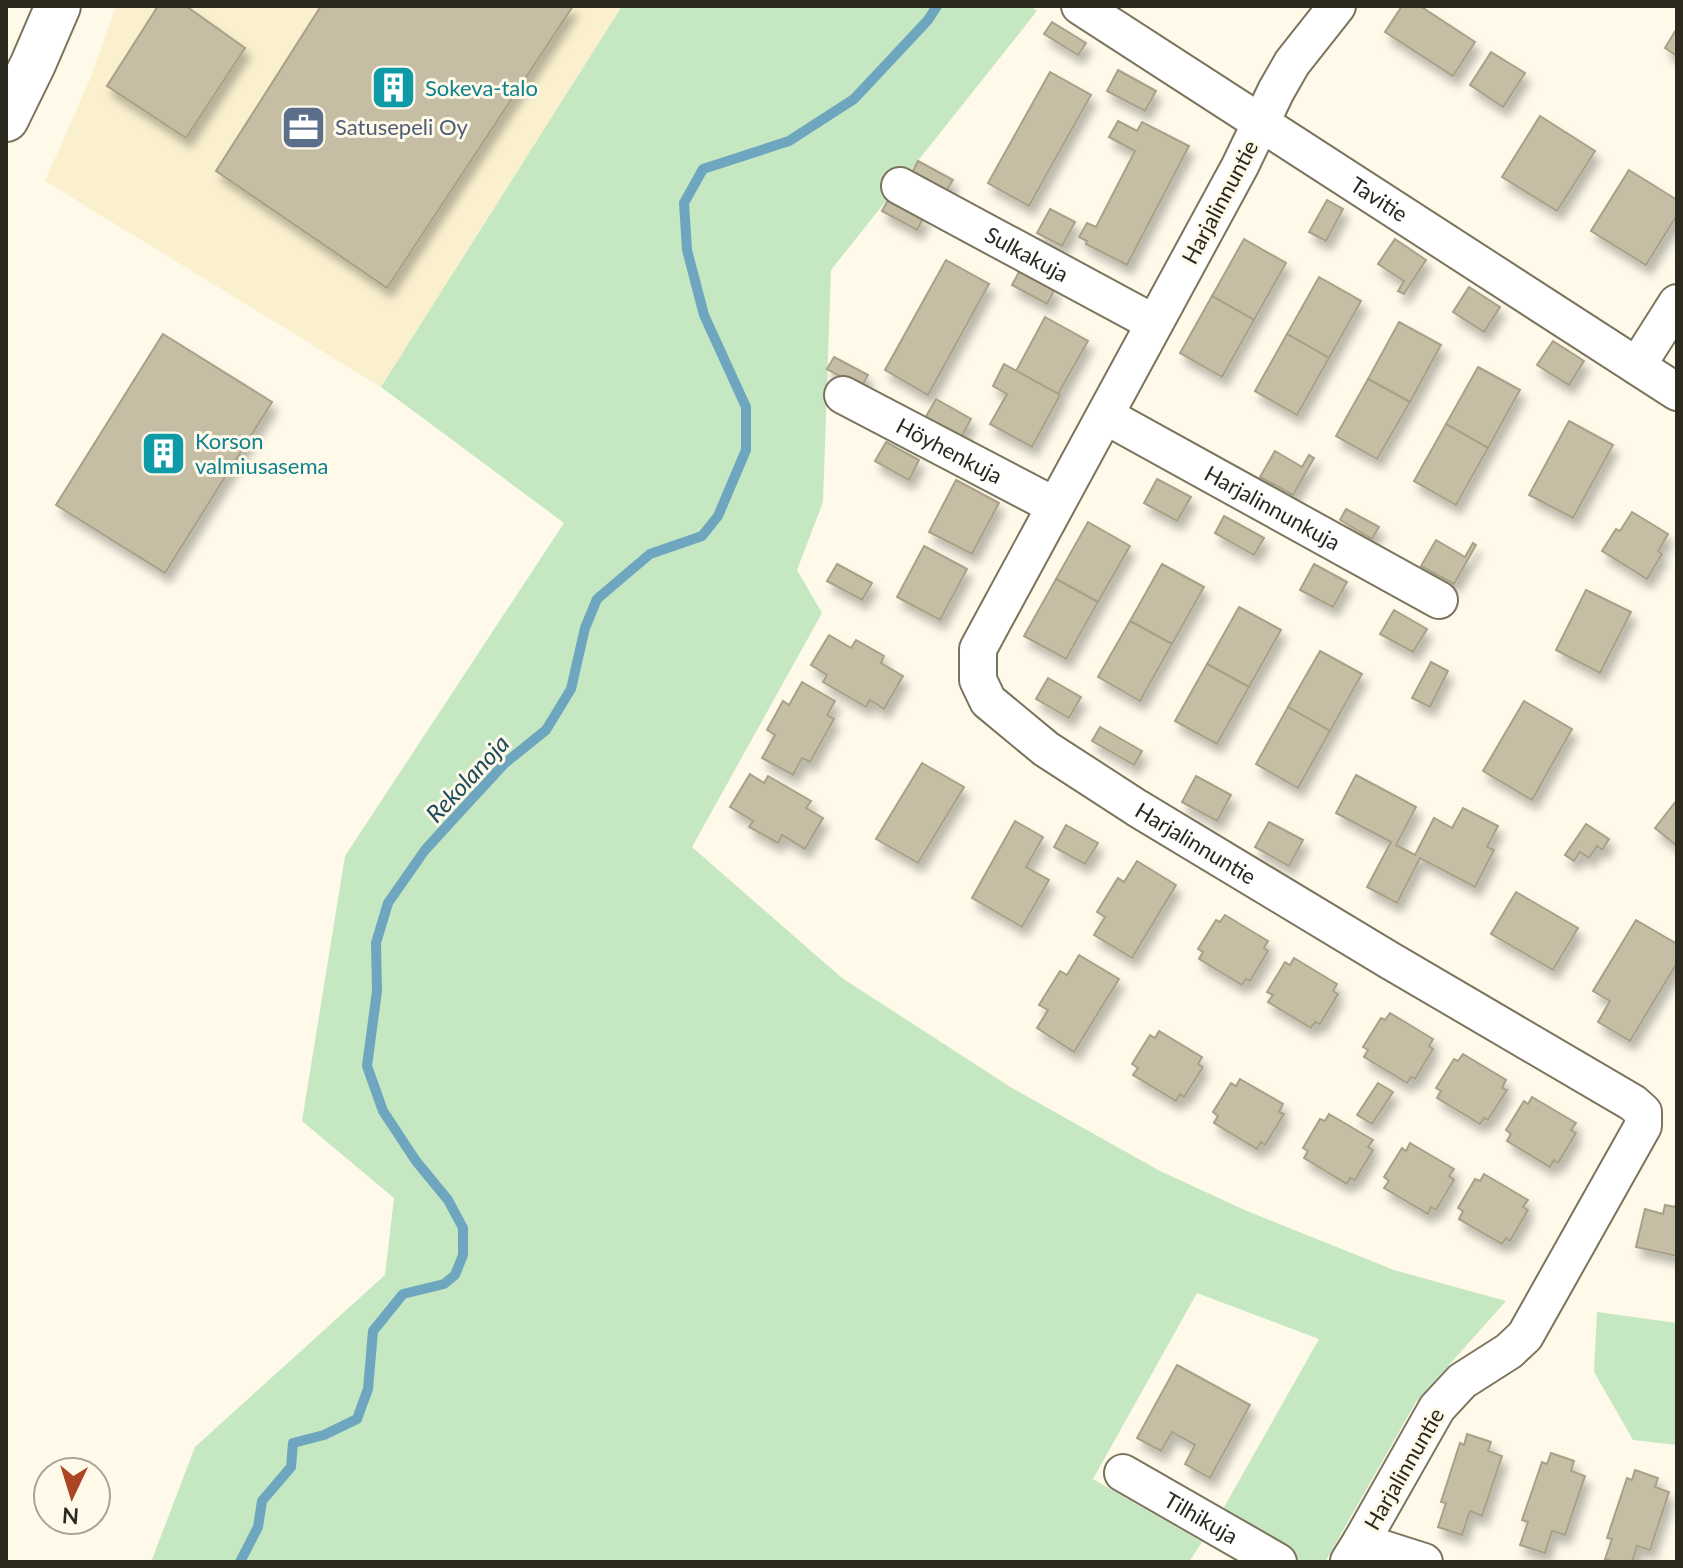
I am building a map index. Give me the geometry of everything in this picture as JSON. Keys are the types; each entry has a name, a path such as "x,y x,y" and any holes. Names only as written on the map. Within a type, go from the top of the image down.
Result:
{"main road":[{"path":"6,119 58,6"}],"street":[{"name":"Tavitie","path":"1080,6 1677,392"},
{"name":"Harjalinnuntie","path":"1337,6 1292,63 1276,91 1106,416 978,649 978,680 988,701 1046,749 1137,808 1633,1103 1643,1112 1643,1126 1525,1336 1509,1351 1462,1381 1437,1408 1355,1552"},
{"name":"Sulkakuja","path":"900,186 1154,323"},
{"path":"1637,366 1677,303"},
{"name":"Höyhenkuja","path":"843,395 1055,506"},
{"name":"Harjalinnunkuja","path":"1106,416 1439,600"},
{"name":"Tilhikuja","path":"1123,1473 1278,1562"},
{"path":"1355,1552 1424,1562"}],"shaded area":[{"path":"116,6 622,6 381,387 45,181 91,77"}],"green space":[{"path":"622,6 1030,6 1037,11 831,270 823,502 797,570 822,613 692,847 842,978 1012,1088 1160,1171 1247,1211 1394,1270 1506,1301 1416,1402 1325,1562 1302,1562 1223,1509 1319,1339 1197,1293 1093,1479 1202,1542 1189,1562 151,1562 195,1447 385,1275 394,1198 302,1121 345,856 564,523 381,387"},
{"path":"1597,1312 1677,1323 1677,1445 1633,1440 1594,1372"}],"building":[{"path":"158,6 186,6 245,48 186,138 107,86"},
{"name":"Sokeva-talo","path":"321,6 573,6 387,288 216,171"},
{"path":"1402,6 1420,6 1475,42 1453,76 1385,32"},
{"path":"1052,22 1086,43 1078,55 1044,34"},
{"path":"1677,28 1677,56 1665,48"},
{"path":"1491,52 1525,73 1503,107 1470,85"},
{"path":"1118,70 1156,91 1145,111 1107,91"},
{"path":"1050,72 1091,95 1029,206 988,183"},
{"path":"1540,116 1595,151 1557,211 1502,177"},
{"path":"1118,121 1137,131 1142,122 1189,146 1127,265 1086,244 1087,241 1079,237 1087,223 1096,227 1135,151 1109,137"},
{"path":"918,161 953,180 945,193 911,174"},
{"path":"1629,170 1677,200 1677,215 1646,265 1591,231"},
{"path":"889,198 924,217 917,230 882,211"},
{"path":"1327,200 1343,209 1326,241 1309,232"},
{"path":"1050,209 1075,222 1062,246 1037,233"},
{"path":"1244,239 1286,263 1254,320 1212,296"},
{"path":"1395,239 1426,260 1404,294 1398,291 1404,281 1378,264"},
{"path":"946,260 989,284 928,395 885,370"},
{"path":"1020,270 1055,289 1047,304 1012,285"},
{"path":"1319,277 1361,301 1329,358 1287,334"},
{"path":"1469,287 1500,307 1484,332 1453,312"},
{"path":"1212,296 1254,320 1222,377 1180,353"},
{"path":"1045,317 1088,341 1058,394 1016,371"},
{"path":"1399,322 1441,345 1410,402 1368,379"},
{"name":"Korson valmiusasema","path":"163,334 272,402 165,573 56,505"},
{"path":"1287,334 1329,358 1297,415 1255,391"},
{"path":"1553,341 1584,361 1569,385 1537,365"},
{"path":"834,357 868,375 861,388 827,369"},
{"path":"1004,364 1060,395 1032,447 990,424 1007,394 993,386"},
{"path":"1478,367 1520,390 1488,448 1446,424"},
{"path":"1368,379 1410,402 1377,459 1336,436"},
{"path":"936,399 971,419 959,441 924,420"},
{"path":"1569,421 1613,445 1573,518 1529,495"},
{"path":"1446,424 1488,448 1456,505 1414,481"},
{"path":"886,442 919,460 909,480 875,461"},
{"path":"1275,451 1302,467 1309,455 1314,458 1293,495 1260,477"},
{"path":"1157,479 1191,497 1177,521 1144,503"},
{"path":"956,480 999,503 972,554 929,532"},
{"path":"1346,509 1379,527 1372,539 1340,520"},
{"path":"1632,512 1668,534 1658,551 1662,554 1647,579 1602,551"},
{"path":"1224,516 1264,538 1254,555 1215,533"},
{"path":"1088,522 1130,546 1098,602 1056,579"},
{"path":"1436,540 1465,557 1473,543 1476,545 1454,584 1421,566"},
{"path":"924,546 967,569 940,620 897,597"},
{"path":"837,564 872,583 862,600 827,581"},
{"path":"1162,564 1204,587 1172,644 1130,621"},
{"path":"1314,564 1347,582 1333,607 1300,590"},
{"path":"1056,579 1098,602 1066,659 1024,636"},
{"path":"1586,590 1631,612 1600,673 1556,650"},
{"path":"1239,607 1281,630 1249,687 1207,664"},
{"path":"1394,610 1427,629 1413,652 1380,634"},
{"path":"1130,621 1172,644 1140,701 1098,677"},
{"path":"829,635 851,648 856,640 884,656 881,663 903,676 884,709 870,700 866,707 823,682 827,675 811,665"},
{"path":"1320,651 1362,674 1330,731 1288,707"},
{"path":"1431,662 1448,671 1430,707 1412,698"},
{"path":"1207,664 1249,687 1217,744 1175,721"},
{"path":"1048,678 1081,697 1069,718 1036,699"},
{"path":"802,682 835,701 827,715 834,719 810,762 802,758 793,775 762,758 775,735 767,730 783,701 789,705"},
{"path":"1524,701 1572,729 1532,800 1483,771"},
{"path":"1288,707 1330,731 1298,788 1256,764"},
{"path":"1100,727 1142,751 1134,765 1092,741"},
{"path":"922,763 964,787 918,863 876,839"},
{"path":"750,774 764,783 768,776 811,801 806,808 823,818 805,849 782,835 778,843 749,827 753,821 730,807"},
{"path":"1356,775 1416,807 1396,845 1415,855 1434,818 1452,828 1463,808 1498,826 1487,847 1494,850 1475,887 1420,858 1397,903 1367,887 1391,842 1336,813"},
{"path":"1196,776 1231,795 1217,821 1182,802"},
{"path":"1677,800 1677,846 1655,828"},
{"path":"1015,821 1043,837 1026,867 1049,880 1022,927 972,898"},
{"path":"1269,822 1303,840 1289,866 1255,847"},
{"path":"1586,824 1609,839 1602,850 1597,846 1589,858 1580,852 1574,861 1565,855"},
{"path":"1066,825 1098,843 1085,864 1054,847"},
{"path":"1137,861 1176,885 1132,958 1094,935 1105,917 1097,912 1118,878 1124,882"},
{"path":"1516,892 1578,928 1553,970 1491,934"},
{"path":"1225,915 1268,941 1264,948 1268,951 1250,981 1246,979 1242,985 1199,959 1203,952 1198,949 1216,920 1220,922"},
{"path":"1636,920 1677,944 1677,963 1630,1041 1598,1022 1610,1001 1593,991"},
{"path":"1079,955 1119,979 1074,1052 1037,1028 1048,1010 1039,1005 1060,971 1067,975"},
{"path":"1294,958 1337,984 1333,991 1338,994 1320,1024 1315,1022 1311,1028 1268,1002 1273,995 1267,992 1285,962 1290,965"},
{"path":"1390,1013 1433,1039 1429,1046 1433,1049 1415,1079 1411,1077 1407,1083 1364,1057 1368,1050 1363,1047 1381,1018 1385,1020"},
{"path":"1159,1031 1202,1057 1198,1064 1203,1067 1184,1097 1180,1094 1176,1101 1133,1075 1138,1068 1132,1064 1150,1035 1155,1038"},
{"path":"1463,1054 1506,1080 1502,1088 1507,1090 1488,1120 1484,1118 1480,1124 1437,1098 1441,1091 1436,1088 1454,1059 1458,1061"},
{"path":"1240,1079 1283,1104 1279,1112 1284,1114 1265,1145 1261,1142 1257,1149 1214,1123 1218,1116 1213,1112 1231,1083 1236,1086"},
{"path":"1378,1083 1393,1092 1372,1124 1357,1115"},
{"path":"1532,1097 1576,1123 1571,1130 1576,1133 1558,1163 1554,1160 1550,1167 1507,1141 1511,1134 1506,1130 1524,1101 1528,1104"},
{"path":"1329,1114 1373,1140 1368,1147 1373,1150 1355,1180 1350,1178 1347,1184 1304,1158 1308,1151 1303,1148 1320,1119 1325,1121"},
{"path":"1410,1143 1454,1169 1449,1176 1454,1180 1436,1210 1431,1207 1428,1214 1384,1188 1389,1181 1384,1177 1402,1148 1406,1151"},
{"path":"1484,1174 1528,1200 1523,1207 1528,1210 1510,1241 1506,1238 1502,1244 1459,1219 1463,1211 1458,1208 1475,1179 1480,1181"},
{"path":"1677,1201 1677,1256 1636,1247 1645,1209 1663,1214 1665,1205 1675,1207"},
{"path":"1177,1365 1250,1405 1210,1478 1185,1464 1195,1445 1172,1432 1161,1451 1137,1438"},
{"path":"1467,1434 1491,1442 1488,1451 1502,1456 1482,1516 1470,1511 1462,1535 1438,1527 1446,1503 1441,1502 1460,1443 1464,1445"},
{"path":"1551,1453 1574,1461 1571,1471 1585,1476 1565,1535 1552,1531 1545,1553 1520,1545 1528,1522 1522,1520 1542,1462 1547,1464"},
{"path":"1635,1470 1658,1478 1655,1487 1669,1492 1650,1550 1637,1546 1632,1562 1614,1562 1605,1559 1612,1539 1607,1538 1627,1478 1632,1480"}],"waterway":[{"name":"Rekolanoja","path":"240,1562 258,1527 262,1501 291,1467 293,1443 324,1435 357,1419 368,1389 373,1331 403,1294 444,1284 455,1275 463,1255 463,1228 448,1200 416,1161 383,1111 367,1066 377,991 376,943 388,903 425,850 504,764 546,730 571,689 585,628 597,599 650,554 702,536 718,516 746,450 746,407 704,315 687,250 684,203 703,169 789,141 854,99 928,20 937,6"}],"place":[{"name":"Sokeva-talo","path":"394,88"},
{"name":"Satusepeli Oy","path":"304,127"},
{"name":"Korson valmiusasema","path":"164,454"}]}
